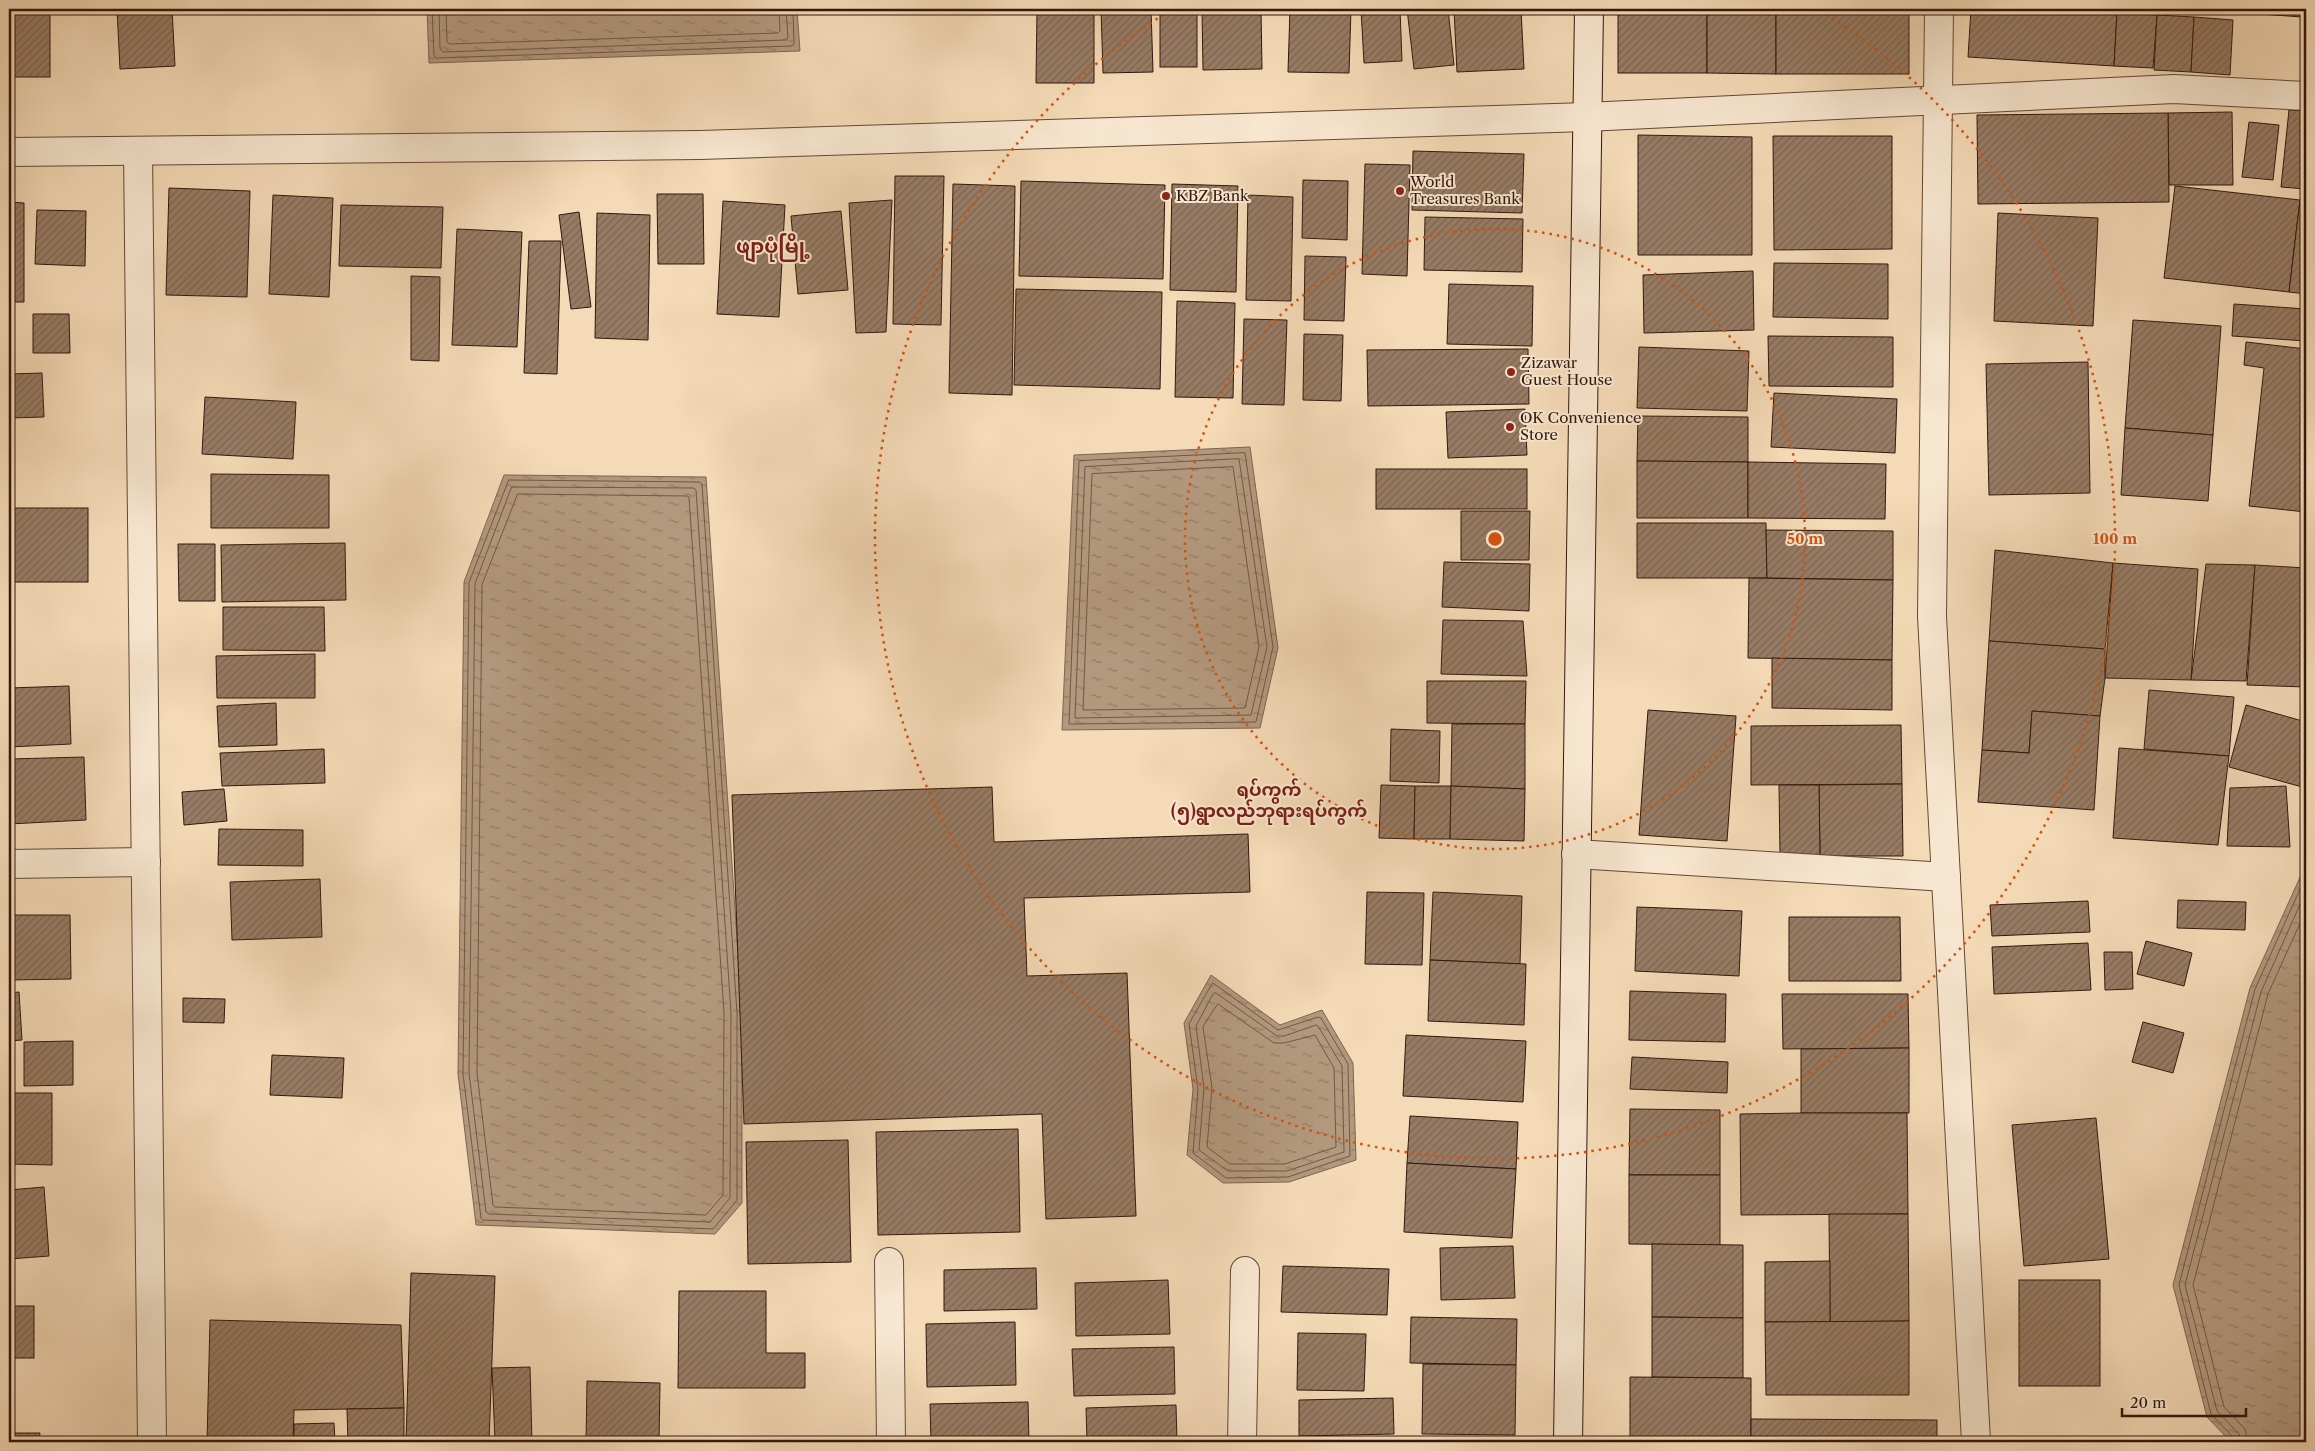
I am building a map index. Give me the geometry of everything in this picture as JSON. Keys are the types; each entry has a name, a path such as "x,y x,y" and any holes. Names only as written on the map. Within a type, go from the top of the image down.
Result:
{"street":[{"path":"1568,1442 1589,9"},
{"path":"1939,9 1932,616 1976,1442"},
{"path":"9,152 700,145 1586,117 2174,89 2306,96"},
{"path":"138,151 152,1442"},
{"path":"1576,854 1946,877"},
{"path":"9,864 146,862"},
{"path":"889,1262 891,1442"},
{"path":"1242,1442 1245,1271"}],"water":[{"path":"427,9 797,9 800,51 429,63"},
{"path":"1250,447 1278,648 1260,728 1062,730 1074,455"},
{"path":"504,475 706,477 742,1013 742,1203 715,1234 476,1225 458,1074 464,582"},
{"path":"2306,864 2306,1442 2231,1442 2207,1417 2173,1285 2250,988"},
{"path":"1211,975 1280,1025 1322,1010 1353,1063 1356,1160 1289,1182 1223,1183 1187,1155 1193,1089 1184,1023"}],"building":[{"path":"9,9 50,9 50,77 9,77"},
{"path":"117,9 172,9 175,66 120,69"},
{"path":"1037,9 1094,9 1094,83 1036,83"},
{"path":"1101,9 1151,9 1153,72 1103,73"},
{"path":"1160,9 1197,9 1197,67 1160,67"},
{"path":"1202,9 1261,9 1262,69 1203,70"},
{"path":"1290,9 1351,9 1349,73 1288,72"},
{"path":"1361,9 1400,9 1402,61 1364,63"},
{"path":"1407,9 1448,9 1454,65 1414,69"},
{"path":"1454,9 1521,9 1524,69 1457,72"},
{"path":"1618,9 1707,9 1707,73 1618,73"},
{"path":"1707,9 1776,9 1776,74 1707,73"},
{"path":"1776,9 1909,9 1909,74 1776,74"},
{"path":"1971,9 2043,9 2117,13 2114,66 1968,57"},
{"path":"2043,9 2118,9 2117,13"},
{"path":"2231,9 2303,9 2302,17 2231,12"},
{"path":"2117,13 2157,15 2153,68 2114,66"},
{"path":"2157,15 2194,17 2191,72 2154,70"},
{"path":"2194,17 2233,20 2230,75 2191,72"},
{"path":"2289,110 2306,111 2306,189 2281,187"},
{"path":"2232,112 2233,185 2169,185 2168,113"},
{"path":"2168,113 2169,202 1978,204 1977,115"},
{"path":"2249,122 2279,125 2273,180 2242,177"},
{"path":"1638,135 1752,137 1752,255 1638,255"},
{"path":"1773,136 1892,136 1892,249 1774,250"},
{"path":"1413,151 1524,154 1522,213 1412,210"},
{"path":"1365,164 1410,165 1407,276 1362,274"},
{"path":"895,176 944,176 941,325 893,324"},
{"path":"1303,180 1348,181 1347,240 1302,238"},
{"path":"1021,181 1165,185 1163,279 1019,276"},
{"path":"953,184 1015,186 1012,395 949,393"},
{"path":"1172,184 1238,186 1236,292 1170,290"},
{"path":"2175,186 2300,200 2289,292 2164,278"},
{"path":"169,188 250,191 247,297 166,295"},
{"path":"657,194 703,194 704,264 658,264"},
{"path":"273,195 333,198 329,297 269,294"},
{"path":"1248,195 1293,197 1291,301 1246,300"},
{"path":"892,200 886,332 856,333 849,203"},
{"path":"2300,200 2306,201 2306,294 2289,292"},
{"path":"723,201 785,205 779,317 717,314"},
{"path":"9,202 24,203 24,302 9,302"},
{"path":"341,205 443,207 441,268 339,266"},
{"path":"37,210 86,211 85,266 35,264"},
{"path":"841,211 848,290 798,294 791,216"},
{"path":"579,212 591,307 571,309 559,215"},
{"path":"597,213 650,215 648,340 595,338"},
{"path":"1998,213 2098,218 2093,326 1994,321"},
{"path":"1425,217 1523,219 1522,272 1424,270"},
{"path":"457,229 522,232 517,347 452,345"},
{"path":"529,241 561,241 557,374 524,373"},
{"path":"1305,256 1346,257 1344,321 1304,320"},
{"path":"1774,263 1888,264 1888,319 1773,317"},
{"path":"1753,271 1754,330 1644,333 1643,275"},
{"path":"411,276 440,277 439,361 411,360"},
{"path":"1449,284 1533,286 1532,346 1447,344"},
{"path":"1016,289 1162,292 1160,389 1014,385"},
{"path":"1177,301 1235,303 1233,398 1175,397"},
{"path":"2234,304 2306,309 2306,341 2232,336"},
{"path":"33,314 69,314 70,353 33,353"},
{"path":"1244,319 1287,320 1284,405 1242,404"},
{"path":"2133,320 2221,326 2213,435 2125,428"},
{"path":"1304,334 1343,335 1341,401 1303,400"},
{"path":"1768,336 1893,337 1893,387 1769,386"},
{"path":"2246,342 2306,349 2306,512 2249,506 2264,368 2244,365"},
{"path":"1639,347 1749,351 1747,411 1637,408"},
{"path":"1528,349 1529,404 1368,406 1367,350"},
{"path":"2088,362 2090,493 1989,495 1986,364"},
{"path":"42,373 44,417 9,418 9,374"},
{"path":"1774,393 1897,399 1895,453 1771,447"},
{"path":"205,397 296,402 293,459 202,454"},
{"path":"1525,409 1527,455 1448,458 1446,412"},
{"path":"1638,416 1748,417 1748,462 1637,461"},
{"path":"2125,428 2213,435 2208,501 2121,495"},
{"path":"1637,461 1748,462 1748,518 1637,518"},
{"path":"1748,462 1886,464 1885,519 1748,518"},
{"path":"1376,469 1527,469 1527,509 1376,509"},
{"path":"211,474 329,475 329,528 211,528"},
{"path":"9,508 88,508 88,582 9,582"},
{"path":"1461,511 1530,511 1529,560 1461,560"},
{"path":"1637,523 1766,523 1767,578 1637,578"},
{"path":"1766,530 1893,531 1893,580 1767,578"},
{"path":"345,543 346,600 222,602 221,545"},
{"path":"178,544 215,544 215,601 179,601"},
{"path":"1995,550 2113,563 2105,649 1989,641"},
{"path":"1444,562 1530,564 1529,611 1442,607"},
{"path":"2113,563 2198,569 2191,680 2105,678"},
{"path":"2206,564 2255,565 2246,681 2191,680"},
{"path":"2255,565 2306,568 2306,687 2247,685"},
{"path":"1749,578 1893,580 1892,660 1748,658"},
{"path":"223,607 324,607 325,651 223,650"},
{"path":"1443,620 1523,621 1527,676 1441,674"},
{"path":"1989,641 2105,649 2105,678 2100,716 2032,711 2029,753 1982,750"},
{"path":"315,654 315,698 217,698 216,656"},
{"path":"1772,658 1892,660 1892,710 1772,708"},
{"path":"1427,681 1526,681 1525,724 1427,723"},
{"path":"69,686 71,744 9,747 9,688"},
{"path":"2149,690 2234,697 2229,756 2144,749"},
{"path":"276,703 277,745 219,747 217,706"},
{"path":"2246,705 2306,722 2306,788 2229,767"},
{"path":"1648,710 1736,716 1727,841 1639,835"},
{"path":"2032,711 2100,716 2094,810 1978,802 1982,750 2029,753"},
{"path":"1452,724 1525,724 1525,789 1451,786"},
{"path":"1901,725 1902,784 1751,785 1751,726"},
{"path":"1391,729 1440,731 1439,783 1390,781"},
{"path":"2119,748 2229,756 2218,845 2113,838"},
{"path":"324,749 325,783 222,786 220,753"},
{"path":"84,757 86,820 9,824 9,759"},
{"path":"1902,784 1903,856 1820,856 1819,785"},
{"path":"1381,785 1415,786 1414,839 1379,838"},
{"path":"1779,785 1819,785 1820,856 1780,856"},
{"path":"1415,786 1451,786 1450,839 1414,839"},
{"path":"1451,786 1525,789 1524,841 1450,839"},
{"path":"2286,786 2290,847 2227,846 2230,788"},
{"path":"992,787 994,842 1248,834 1250,892 1024,898 1027,976 1127,973 1136,1216 1046,1219 1042,1114 744,1124 732,795"},
{"path":"224,789 227,821 184,825 182,792"},
{"path":"219,829 303,830 303,866 218,865"},
{"path":"320,879 322,937 232,940 230,882"},
{"path":"1367,892 1424,893 1422,965 1365,964"},
{"path":"1433,892 1522,896 1520,964 1430,960"},
{"path":"2178,900 2246,902 2245,930 2177,928"},
{"path":"2088,901 2090,932 1992,936 1990,905"},
{"path":"1637,907 1742,911 1739,976 1635,971"},
{"path":"9,915 70,915 71,979 9,980"},
{"path":"1789,917 1900,917 1901,981 1789,981"},
{"path":"2146,941 2192,953 2184,986 2137,974"},
{"path":"2088,943 2091,990 1994,994 1992,947"},
{"path":"2104,952 2132,952 2133,989 2105,990"},
{"path":"1430,960 1526,964 1524,1025 1428,1021"},
{"path":"1630,991 1726,994 1725,1042 1629,1040"},
{"path":"19,992 22,1040 9,1041 9,993"},
{"path":"1782,994 1908,994 1909,1048 1783,1049"},
{"path":"183,998 225,999 224,1023 183,1022"},
{"path":"2143,1022 2184,1033 2173,1073 2132,1062"},
{"path":"1406,1035 1526,1041 1523,1102 1403,1096"},
{"path":"73,1041 73,1085 24,1086 24,1042"},
{"path":"1909,1048 1909,1113 1801,1113 1801,1049"},
{"path":"272,1055 344,1058 342,1098 270,1095"},
{"path":"1632,1057 1728,1062 1727,1093 1630,1089"},
{"path":"9,1093 52,1093 52,1165 9,1164"},
{"path":"1630,1109 1720,1110 1720,1175 1629,1175"},
{"path":"1907,1113 1908,1214 1741,1215 1740,1114"},
{"path":"1410,1116 1518,1122 1516,1169 1407,1163"},
{"path":"2096,1118 2109,1259 2024,1266 2012,1125"},
{"path":"1018,1129 1020,1232 878,1235 876,1132"},
{"path":"848,1140 851,1262 748,1264 746,1142"},
{"path":"1407,1163 1516,1169 1512,1238 1404,1232"},
{"path":"1629,1175 1720,1175 1720,1245 1629,1244"},
{"path":"44,1187 49,1256 9,1259 9,1190"},
{"path":"1829,1214 1908,1214 1909,1321 1830,1322"},
{"path":"1652,1244 1743,1245 1743,1318 1652,1317"},
{"path":"1513,1246 1515,1298 1441,1300 1440,1248"},
{"path":"1830,1261 1830,1322 1765,1322 1765,1262"},
{"path":"1283,1266 1389,1269 1387,1315 1281,1312"},
{"path":"1036,1268 1037,1309 944,1311 944,1270"},
{"path":"411,1273 495,1276 489,1442 406,1442"},
{"path":"1168,1280 1170,1334 1076,1336 1075,1283"},
{"path":"2019,1280 2100,1280 2100,1386 2019,1386"},
{"path":"679,1291 766,1291 766,1353 805,1353 805,1388 678,1388"},
{"path":"9,1306 34,1306 34,1358 9,1358"},
{"path":"1411,1317 1517,1319 1516,1365 1410,1363"},
{"path":"1652,1317 1743,1318 1743,1378 1652,1377"},
{"path":"210,1320 401,1325 404,1408 294,1410 293,1442 207,1442"},
{"path":"1909,1321 1909,1395 1766,1395 1765,1322"},
{"path":"1015,1322 1016,1385 927,1387 926,1324"},
{"path":"1298,1333 1366,1334 1364,1391 1297,1390"},
{"path":"1174,1347 1175,1394 1074,1396 1072,1349"},
{"path":"1423,1364 1516,1365 1515,1435 1422,1434"},
{"path":"530,1367 532,1442 495,1442 492,1368"},
{"path":"1630,1377 1751,1378 1751,1440 1630,1438"},
{"path":"587,1381 660,1383 659,1442 586,1442"},
{"path":"1393,1398 1394,1434 1299,1436 1299,1400"},
{"path":"1028,1402 1029,1442 931,1442 930,1404"},
{"path":"1176,1405 1177,1442 1087,1442 1086,1408"},
{"path":"404,1408 404,1442 348,1442 347,1409"},
{"path":"1751,1419 1937,1420 1937,1442 1751,1442"},
{"path":"334,1423 335,1442 294,1442 294,1424"},
{"path":"9,1433 40,1433 39,1442 9,1442"},
{"path":"1630,1438 1751,1440 1751,1442 1630,1442"}],"place":[{"name":"World Treasures Bank","path":"1400,191"},
{"name":"KBZ Bank","path":"1166,196"},
{"name":"Zizawar Guest House","path":"1511,372"},
{"name":"OK Convenience Store","path":"1510,427"}],"district":[{"name":"ဖျာပုံမြို့","path":"773,246"},
{"name":"ရပ်ကွက် (၅)ရွာလည်ဘုရားရပ်ကွက်","path":"1269,800"}]}
